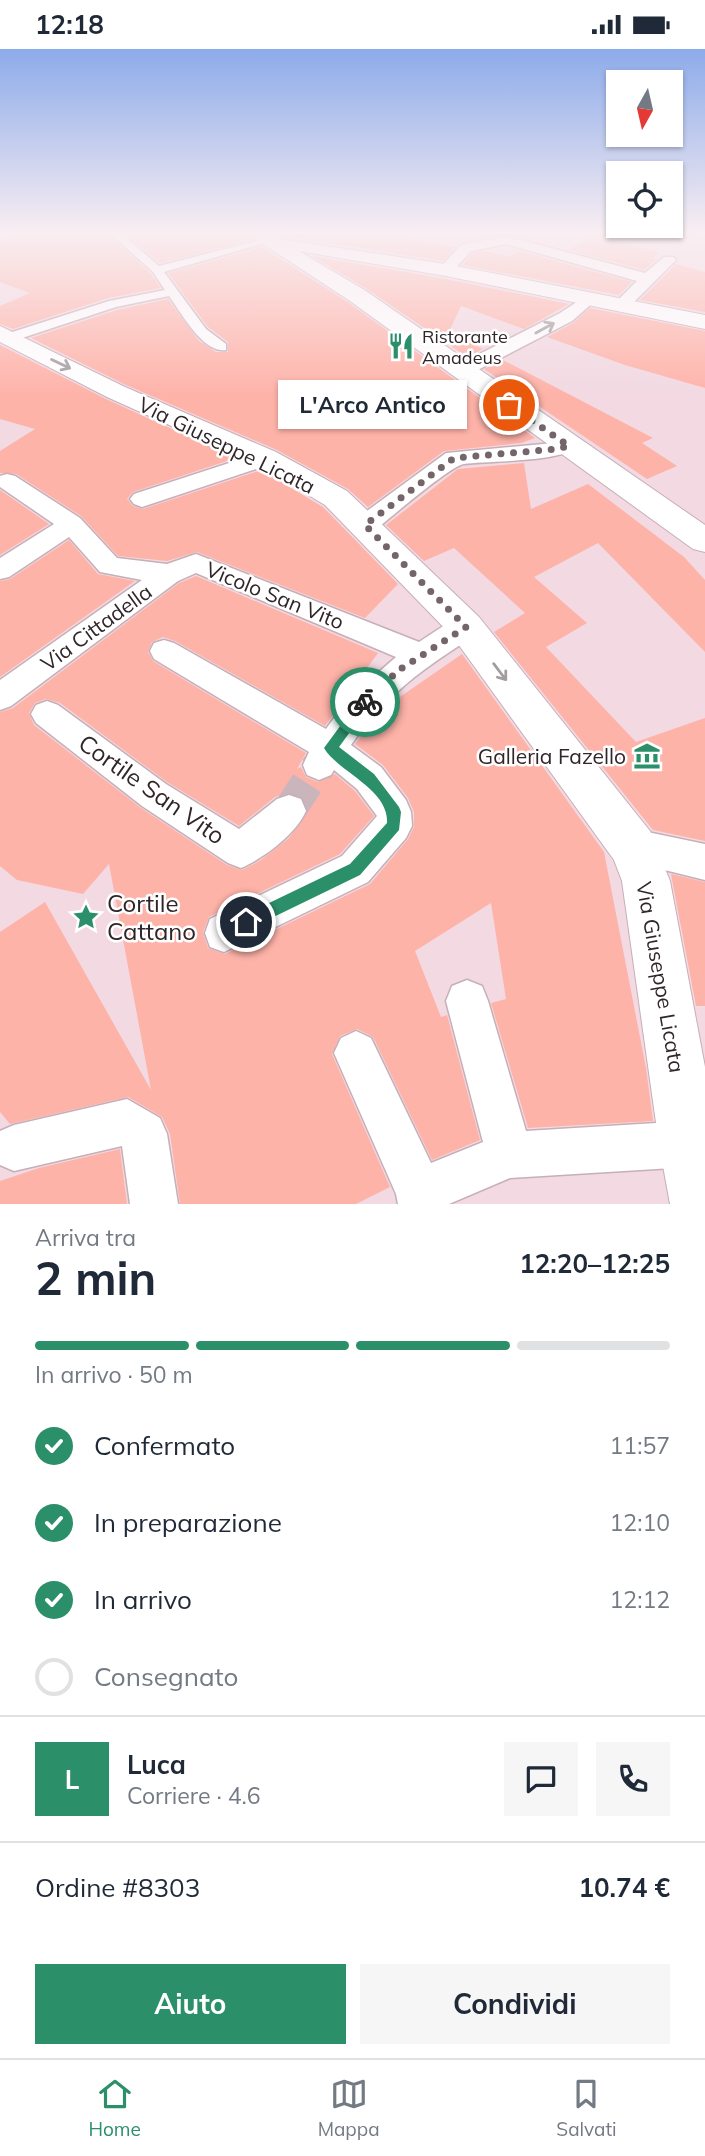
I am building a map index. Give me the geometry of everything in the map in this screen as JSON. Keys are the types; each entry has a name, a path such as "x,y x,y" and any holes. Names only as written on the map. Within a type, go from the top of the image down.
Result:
{"street":[{"path":"168,288 201,332 221,347"},
{"path":"345,288 705,541"},
{"path":"537,288 705,322"},
{"path":"621,305 639,288"},
{"path":"4,336 113,304 171,292"},
{"path":"463,370 554,323 589,299"},
{"name":"Via Giuseppe Licata","path":"4,336 116,392 266,458 336,498 466,627 633,847 646,881 689,1144 702,1204"},
{"path":"365,525 454,458 569,446"},
{"path":"142,499 266,458"},
{"path":"7,481 71,524 110,565 169,574"},
{"path":"0,570 71,524"},
{"name":"Via Cittadella","path":"0,697 169,574 197,563"},
{"name":"Vicolo San Vito","path":"197,563 421,655"},
{"path":"325,757 359,708 399,670 466,627"},
{"path":"164,651 325,757 369,778 394,812 394,825 355,869 224,933"},
{"name":"Cortile San Vito","path":"47,714 154,795 241,850 289,811"},
{"path":"633,847 705,862"},
{"path":"467,1001 510,1155"},
{"path":"356,1053 421,1198 510,1155 689,1144"},
{"path":"14,1148 127,1122 144,1134 154,1204"}],"building":[{"path":"16,288 161,288 108,298 13,329 0,324 0,306 30,293"},
{"path":"179,288 326,288 535,438 521,443 444,451 368,507 348,489 277,450 126,385 31,338 117,310 168,299 199,341 216,352 228,352 228,342 208,327"},
{"path":"365,288 490,288 569,304 524,329 461,306 449,332 483,349 467,357"},
{"path":"582,288 626,288 619,295"},
{"path":"652,288 705,288 705,312 640,300"},
{"path":"590,308 705,331 705,388 625,365 547,337 573,323"},
{"path":"0,345 106,399 236,458 133,492 127,499 133,506 143,509 261,470 323,507 398,584 365,618 197,552 167,561 118,556 81,516 16,474 0,473 0,451 35,429 0,419"},
{"path":"503,360 653,438 642,443 677,466 647,479 484,369"},
{"path":"524,463 531,509 588,484 684,557 705,580 705,652 598,543 534,577 587,623 546,647 636,742 705,718 705,841 653,830 494,632 525,613 454,548 424,561 386,525 458,469"},
{"path":"0,490 49,524 0,555"},
{"path":"69,540 98,574 135,581 0,677 0,581 10,579"},
{"path":"196,576 378,653 325,726 175,641 163,637 152,642 148,652 153,661 306,753 297,769 301,767 306,777 318,782 335,774 355,791 374,816 340,854 209,917 203,932 208,948 225,954 370,884 408,839 414,827 414,812 408,798 383,765 355,744 384,708 462,654 604,852 646,1068 653,1121 528,1128 491,1003 506,999 491,903 415,951 441,1017 447,1015 480,1140 432,1160 373,1037 357,1029 340,1036 332,1054 390,1187 356,1204 180,1204 170,1134 162,1117 128,1097 10,1124 0,1112 0,932 45,902 151,1090 109,864 83,894 17,880 0,866 0,712 13,708 179,583","holes":["46,699 60,703 167,782 239,826 275,797 288,793 303,798 308,812 289,838 261,860 242,870 227,865 141,808 34,725 29,713 35,703"]},
{"path":"671,874 705,882 705,1006 696,1006"},
{"path":"120,1149 127,1204 0,1204 0,1181 39,1168"}],"tunnel":[{"path":"289,811 319,765"}],"way so far":[{"path":"365,702 399,670 466,627 365,525 454,458 569,446 509,405"}],"place":[{"name":"Ristorante Amadeus","path":"401,346"},
{"name":"L'Arco Antico","path":"509,405"},
{"name":"Galleria Fazello","path":"647,756"},
{"name":"Cortile Cattano","path":"86,917"}],"route":[{"path":"246,922 355,869 394,825 394,812 369,778 331,748 365,702"}]}
